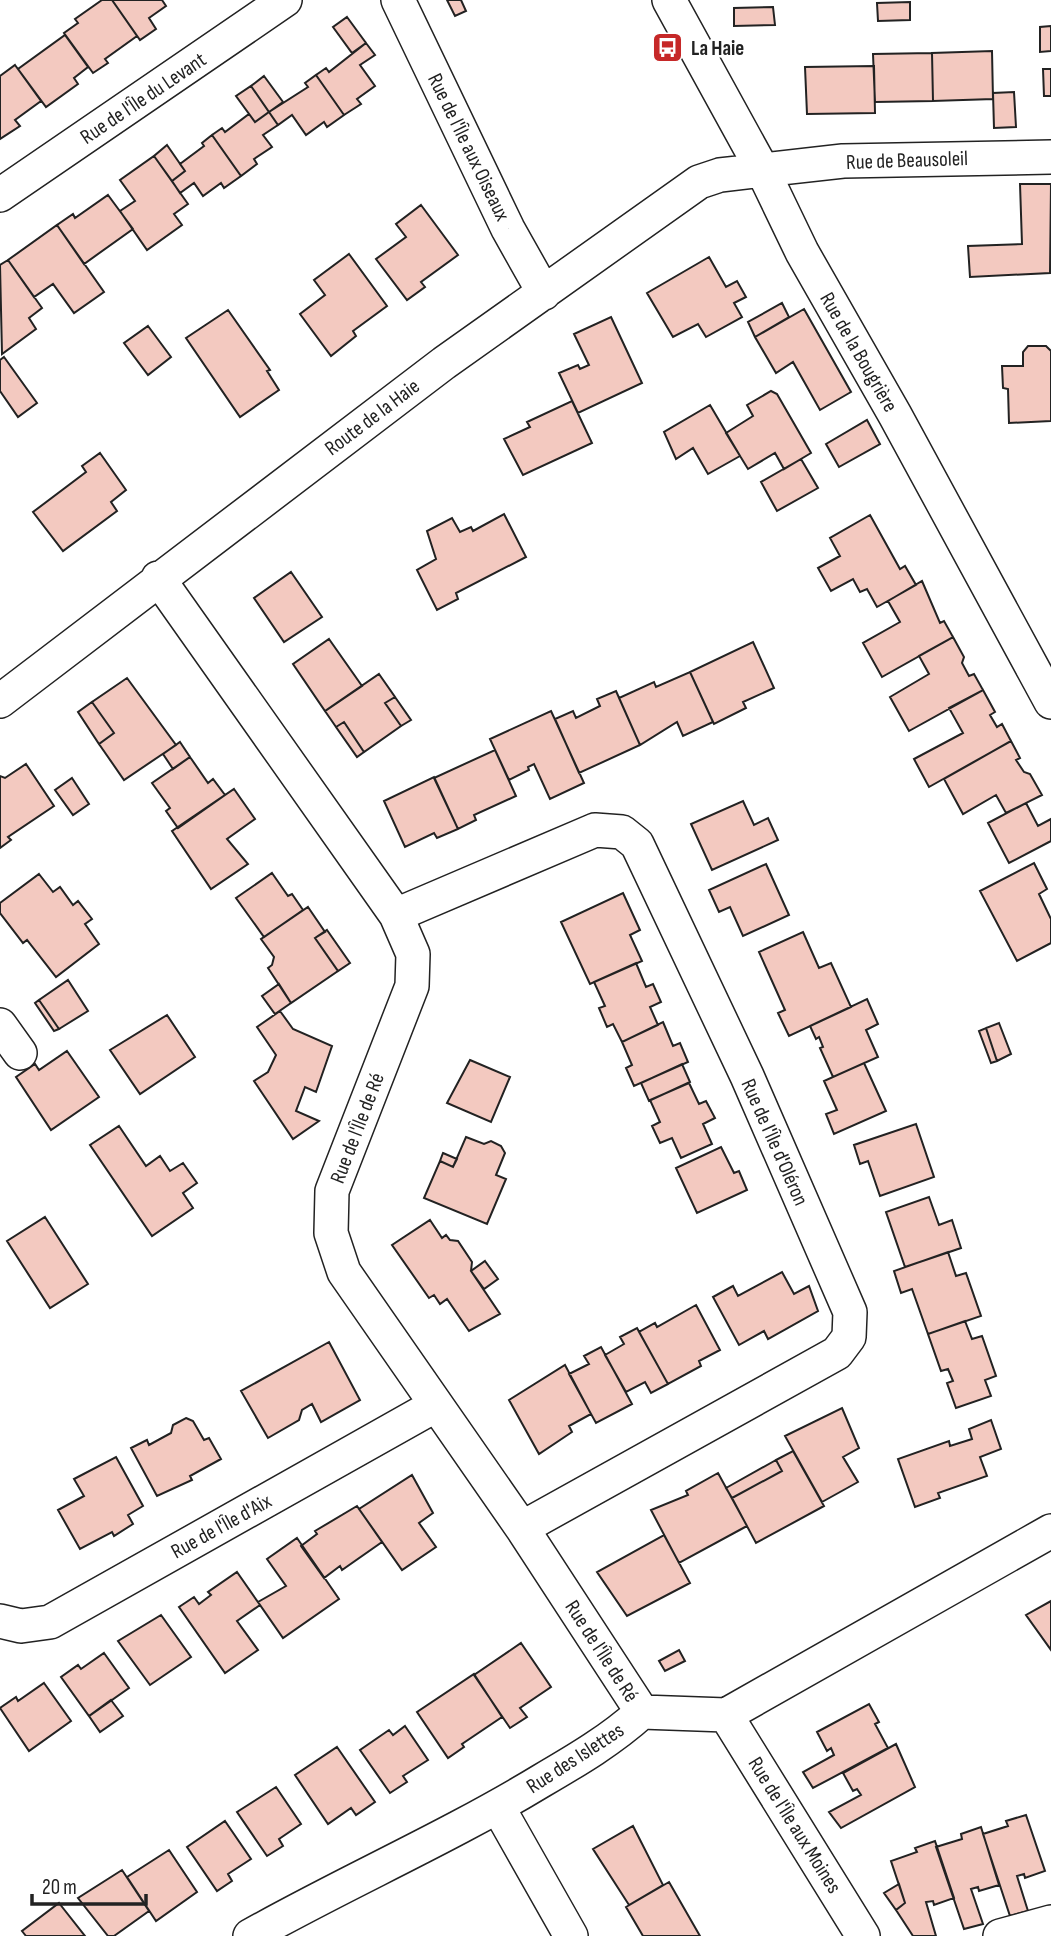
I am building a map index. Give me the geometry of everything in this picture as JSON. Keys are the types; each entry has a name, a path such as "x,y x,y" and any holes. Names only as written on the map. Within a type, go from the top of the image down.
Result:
{"street":[{"name":"Rue de l'Île du Levant","path":"0,195 285,0"},
{"name":"Rue de l'Île aux Oiseaux","path":"398,0 508,229 544,293"},
{"name":"Rue de la Bougrière","path":"669,0 762,171 802,252 895,415 1051,702"},
{"name":"Rue de Beausoleil","path":"762,171 843,162 1051,157"},
{"name":"Route de la Haie","path":"0,701 158,578 444,363 699,182 720,175 762,171"},
{"name":"Rue de l'Île de Ré","path":"158,578 396,915 413,954 412,986 332,1191 331,1233 344,1272 522,1528 642,1712"},
{"name":"Rue de l'Île d'Oléron","path":"396,915 595,830 622,832 637,844 747,1076 850,1312 849,1337 837,1353 522,1528"},
{"path":"0,1026 20,1053"},
{"name":"Rue de l'Île d'Aix","path":"0,1621 21,1626 50,1622 436,1405"},
{"path":"726,1715 1051,1531"},
{"name":"Rue des Islettes","path":"250,1936 318,1898 498,1807 614,1738 642,1712 726,1715"},
{"name":"Rue de l'Île aux Moines","path":"726,1715 863,1936"},
{"path":"498,1807 571,1936"},
{"path":"1000,1936 1051,1922"}],"building":[{"path":"102,0 112,0 137,36 105,59 108,63 93,73 64,33 78,23 75,19"},
{"path":"112,0 162,0 166,6 149,18 156,29 140,40"},
{"path":"447,0 461,0 466,11 455,16"},
{"path":"910,2 910,20 878,21 877,3"},
{"path":"773,7 775,25 734,26 734,8"},
{"path":"347,17 366,43 352,53 333,27"},
{"path":"1051,26 1051,51 1040,52 1040,27"},
{"path":"65,35 88,67 74,78 78,84 46,107 18,69"},
{"path":"366,43 375,55 360,65 375,86 357,99 361,104 344,115 316,75 326,68 329,72"},
{"path":"992,51 993,99 933,101 932,53"},
{"path":"932,53 933,101 875,102 873,54"},
{"path":"15,65 41,101 15,120 20,126 0,139 0,76"},
{"path":"874,66 875,113 807,114 805,67"},
{"path":"1043,69 1051,69 1051,96 1044,96"},
{"path":"316,75 344,115 327,127 324,122 306,135 292,115 278,125 269,112 308,87 305,83"},
{"path":"264,76 283,102 269,112 251,86"},
{"path":"251,86 269,112 255,122 236,96"},
{"path":"1014,92 1016,127 994,128 993,93"},
{"path":"269,112 278,125 263,135 272,147 254,159 257,164 241,176 212,135 222,128 225,132 249,114 255,122"},
{"path":"212,135 241,176 224,188 221,183 203,196 194,183 180,193 172,181 185,171 180,164 204,146 202,143"},
{"path":"167,145 185,171 172,181 154,156"},
{"path":"154,156 188,204 174,214 182,225 147,250 120,211 135,201 120,180"},
{"path":"1020,184 1051,184 1050,273 970,277 968,246 1022,244"},
{"path":"108,195 133,229 84,264 57,225 73,214 75,218"},
{"path":"421,205 458,255 421,282 425,287 407,300 376,259 406,237 396,224"},
{"path":"57,225 104,292 74,313 53,284 34,297 8,260"},
{"path":"349,254 387,306 353,331 356,336 331,356 300,314 325,295 314,280"},
{"path":"709,257 726,287 737,281 746,297 734,303 742,317 706,337 698,324 673,337 647,293"},
{"path":"8,260 42,308 29,318 36,329 2,354 0,265"},
{"path":"782,303 789,317 755,337 748,322"},
{"path":"804,309 851,392 820,410 793,362 776,373 755,337"},
{"path":"228,310 270,370 267,371 279,390 240,417 186,338"},
{"path":"611,317 642,383 578,413 559,373 578,365 580,369 589,365 574,334"},
{"path":"148,326 171,357 148,375 124,343"},
{"path":"1028,346 1046,346 1051,351 1051,421 1009,423 1008,389 1003,388 1002,366 1023,366 1023,352"},
{"path":"4,357 37,403 18,417 0,391 0,360"},
{"path":"771,391 777,394 811,453 784,469 775,453 748,469 726,433 753,416 747,405"},
{"path":"572,401 592,443 523,475 504,439 530,427 527,422"},
{"path":"710,405 740,456 708,474 693,448 676,459 664,432"},
{"path":"867,420 880,444 839,467 826,444"},
{"path":"100,453 126,490 111,502 117,511 63,551 33,512 86,472 82,466"},
{"path":"801,459 818,488 777,511 761,482"},
{"path":"504,514 526,557 456,593 458,599 437,610 417,570 436,559 427,531 452,518 460,532 471,527 473,531"},
{"path":"870,515 900,569 905,566 916,585 877,607 867,589 860,592 853,579 831,591 818,568 840,556 830,538"},
{"path":"291,572 322,617 284,642 254,598"},
{"path":"922,581 940,623 944,621 953,637 882,677 863,643 900,622 888,601"},
{"path":"953,637 964,657 962,663 969,676 974,674 983,690 909,731 890,697 929,674 919,656"},
{"path":"329,639 362,686 325,711 293,664"},
{"path":"753,642 774,688 743,702 746,708 714,724 690,672"},
{"path":"690,672 713,722 683,736 677,722 640,745 619,698 654,682 656,687"},
{"path":"379,674 395,697 385,703 401,726 364,752 344,722 336,727 325,711"},
{"path":"127,678 176,745 124,780 99,744 114,733 92,702"},
{"path":"983,690 995,712 990,715 997,727 1002,724 1011,741 929,787 914,759 963,733 949,708"},
{"path":"616,691 640,745 579,773 555,719 573,711 576,718 600,706 597,699"},
{"path":"395,697 411,720 401,726 385,703"},
{"path":"92,702 114,733 99,744 78,712"},
{"path":"551,711 584,783 550,799 534,764 528,767 529,770 509,780 490,739"},
{"path":"344,722 364,752 357,757 336,727"},
{"path":"1011,741 1020,758 1016,760 1024,772 1030,774 1042,795 1006,813 996,795 963,814 944,779"},
{"path":"180,742 190,757 173,769 163,754"},
{"path":"495,750 516,796 474,815 476,820 458,829 434,778"},
{"path":"190,757 208,783 213,779 225,795 178,828 166,811 170,808 152,783"},
{"path":"26,764 54,806 8,837 11,840 0,848 0,776 5,778"},
{"path":"434,777 458,829 437,838 434,833 405,847 384,801"},
{"path":"72,778 89,804 73,815 55,790"},
{"path":"234,789 255,819 227,839 248,864 211,889 172,831"},
{"path":"743,801 754,825 768,818 778,840 712,870 691,824"},
{"path":"1026,803 1038,826 1051,819 1051,841 1009,863 988,823"},
{"path":"1034,863 1047,889 1039,894 1051,919 1051,943 1017,961 980,891"},
{"path":"766,864 789,915 743,936 730,907 719,912 709,890"},
{"path":"272,873 288,896 292,894 303,910 264,937 236,898"},
{"path":"39,874 53,892 60,887 73,905 78,901 92,919 85,924 99,944 56,977 27,940 23,943 0,913 0,903"},
{"path":"623,893 640,930 630,935 642,961 590,984 561,922"},
{"path":"308,907 325,932 315,938 338,971 291,1003 268,968 274,957 261,939"},
{"path":"327,930 350,963 338,971 315,938"},
{"path":"803,932 819,968 831,963 851,1007 789,1036 778,1013 785,1010 759,952"},
{"path":"636,963 646,987 653,984 661,1002 650,1007 658,1025 622,1042 613,1024 607,1027 599,1008 605,1006 594,982"},
{"path":"68,980 88,1011 59,1029 39,1000"},
{"path":"279,984 291,1003 275,1014 262,996"},
{"path":"867,999 878,1024 866,1030 878,1057 833,1077 820,1048 823,1047 819,1037 816,1039 810,1026"},
{"path":"39,1000 59,1029 54,1031 35,1003"},
{"path":"280,1011 293,1029 332,1046 316,1092 305,1087 296,1111 319,1121 293,1139 254,1081 268,1072 276,1055 257,1027"},
{"path":"167,1015 195,1057 140,1094 110,1050"},
{"path":"663,1022 673,1046 680,1043 688,1062 634,1086 626,1068 632,1065 622,1042"},
{"path":"999,1023 1011,1054 997,1061 986,1028"},
{"path":"986,1028 997,1061 991,1063 979,1031"},
{"path":"67,1051 99,1097 51,1130 16,1077 35,1064 39,1070"},
{"path":"470,1060 510,1077 491,1122 447,1103"},
{"path":"864,1063 886,1111 834,1134 826,1114 837,1110 824,1081"},
{"path":"682,1064 690,1082 649,1101 641,1083"},
{"path":"689,1083 699,1104 706,1101 715,1118 703,1124 712,1144 681,1158 672,1138 660,1143 652,1126 660,1122 650,1100"},
{"path":"916,1124 934,1177 880,1196 868,1161 860,1164 854,1145"},
{"path":"119,1126 146,1166 160,1156 170,1171 183,1163 197,1183 183,1193 193,1208 152,1236 90,1145"},
{"path":"466,1137 484,1144 491,1141 501,1146 505,1153 496,1175 506,1179 487,1224 424,1198 440,1161 453,1167"},
{"path":"721,1147 734,1173 739,1171 747,1190 697,1213 676,1168"},
{"path":"443,1153 457,1159 453,1167 440,1161"},
{"path":"929,1197 939,1225 952,1220 961,1248 905,1267 886,1212"},
{"path":"45,1217 88,1284 50,1308 7,1241"},
{"path":"430,1220 442,1238 446,1235 450,1240 458,1241 472,1262 471,1271 500,1314 469,1331 447,1299 440,1304 434,1295 429,1298 392,1245"},
{"path":"948,1252 956,1276 966,1273 981,1316 928,1334 912,1289 901,1293 894,1271"},
{"path":"485,1261 498,1279 484,1289 471,1271"},
{"path":"782,1272 794,1294 809,1286 818,1311 768,1339 764,1331 739,1345 713,1297 733,1286 738,1296"},
{"path":"696,1305 720,1350 699,1361 701,1366 668,1384 639,1332 655,1323 657,1327"},
{"path":"965,1321 972,1339 982,1336 996,1376 985,1380 991,1396 956,1408 947,1383 953,1381 948,1369 941,1371 928,1334"},
{"path":"637,1328 668,1384 651,1393 645,1382 626,1392 605,1355 624,1344 620,1337"},
{"path":"329,1342 360,1400 321,1422 312,1404 302,1410 299,1420 268,1438 241,1391"},
{"path":"601,1347 632,1404 596,1423 569,1374 589,1364 584,1356"},
{"path":"565,1365 591,1414 569,1426 572,1432 539,1454 509,1400"},
{"path":"842,1408 859,1448 843,1457 858,1482 822,1502 785,1436"},
{"path":"186,1418 193,1421 204,1440 209,1438 221,1459 190,1476 192,1480 157,1496 131,1448 147,1440 149,1445 171,1433 173,1425"},
{"path":"991,1420 1001,1449 980,1457 987,1476 938,1493 940,1498 915,1507 898,1459 949,1441 950,1446 972,1439 969,1429"},
{"path":"793,1451 824,1506 756,1543 732,1498 782,1471 776,1460"},
{"path":"116,1457 143,1506 128,1515 133,1524 114,1536 112,1532 80,1549 58,1510 84,1496 74,1479"},
{"path":"776,1460 782,1471 732,1498 726,1488"},
{"path":"718,1473 747,1526 679,1563 651,1510 688,1495 686,1491"},
{"path":"412,1475 433,1513 419,1523 436,1547 402,1570 359,1509"},
{"path":"357,1506 382,1542 342,1570 340,1566 324,1578 301,1546 317,1534 315,1531"},
{"path":"664,1535 690,1583 627,1616 597,1572"},
{"path":"297,1538 339,1599 283,1638 258,1602 286,1586 267,1559"},
{"path":"237,1572 260,1605 237,1621 258,1650 225,1673 179,1607 194,1597 199,1604 211,1595 208,1592"},
{"path":"1051,1601 1051,1650 1026,1615"},
{"path":"161,1615 191,1657 150,1685 118,1641"},
{"path":"521,1643 551,1687 520,1708 527,1717 510,1728 474,1675"},
{"path":"679,1650 685,1661 665,1671 659,1661"},
{"path":"104,1653 129,1688 89,1716 61,1677 78,1665 81,1669"},
{"path":"474,1674 502,1717 462,1744 464,1747 448,1758 417,1712"},
{"path":"44,1683 71,1721 29,1751 0,1708 16,1697 18,1701"},
{"path":"111,1700 123,1716 100,1732 89,1716"},
{"path":"869,1704 879,1722 875,1724 888,1748 813,1788 803,1772 834,1755 831,1748 827,1751 817,1732"},
{"path":"405,1726 428,1760 403,1776 407,1782 390,1793 360,1750 389,1730 393,1735"},
{"path":"896,1744 915,1787 841,1828 829,1812 861,1795 857,1789 853,1791 843,1773"},
{"path":"337,1747 375,1802 356,1815 351,1808 328,1824 295,1775"},
{"path":"276,1787 301,1824 279,1839 283,1846 267,1856 237,1812"},
{"path":"1026,1815 1045,1871 1025,1878 1024,1874 1017,1876 1028,1911 1010,1916 983,1834 1008,1826 1006,1821"},
{"path":"225,1821 251,1859 228,1874 232,1881 217,1891 187,1847"},
{"path":"633,1826 663,1885 629,1905 593,1849"},
{"path":"981,1827 999,1885 979,1891 978,1887 971,1889 983,1924 964,1929 936,1847 962,1839 961,1834"},
{"path":"935,1841 954,1898 934,1905 933,1901 926,1902 936,1936 913,1936 896,1910 905,1903 891,1861 917,1852 915,1848"},
{"path":"169,1850 197,1892 156,1921 127,1877"},
{"path":"122,1870 149,1911 114,1936 108,1936 78,1898"},
{"path":"669,1882 700,1936 643,1936 626,1907"},
{"path":"899,1884 905,1903 896,1910 884,1893"},
{"path":"59,1903 85,1936 26,1936 22,1931"}],"place":[{"name":"La Haie","path":"668,48"}]}
